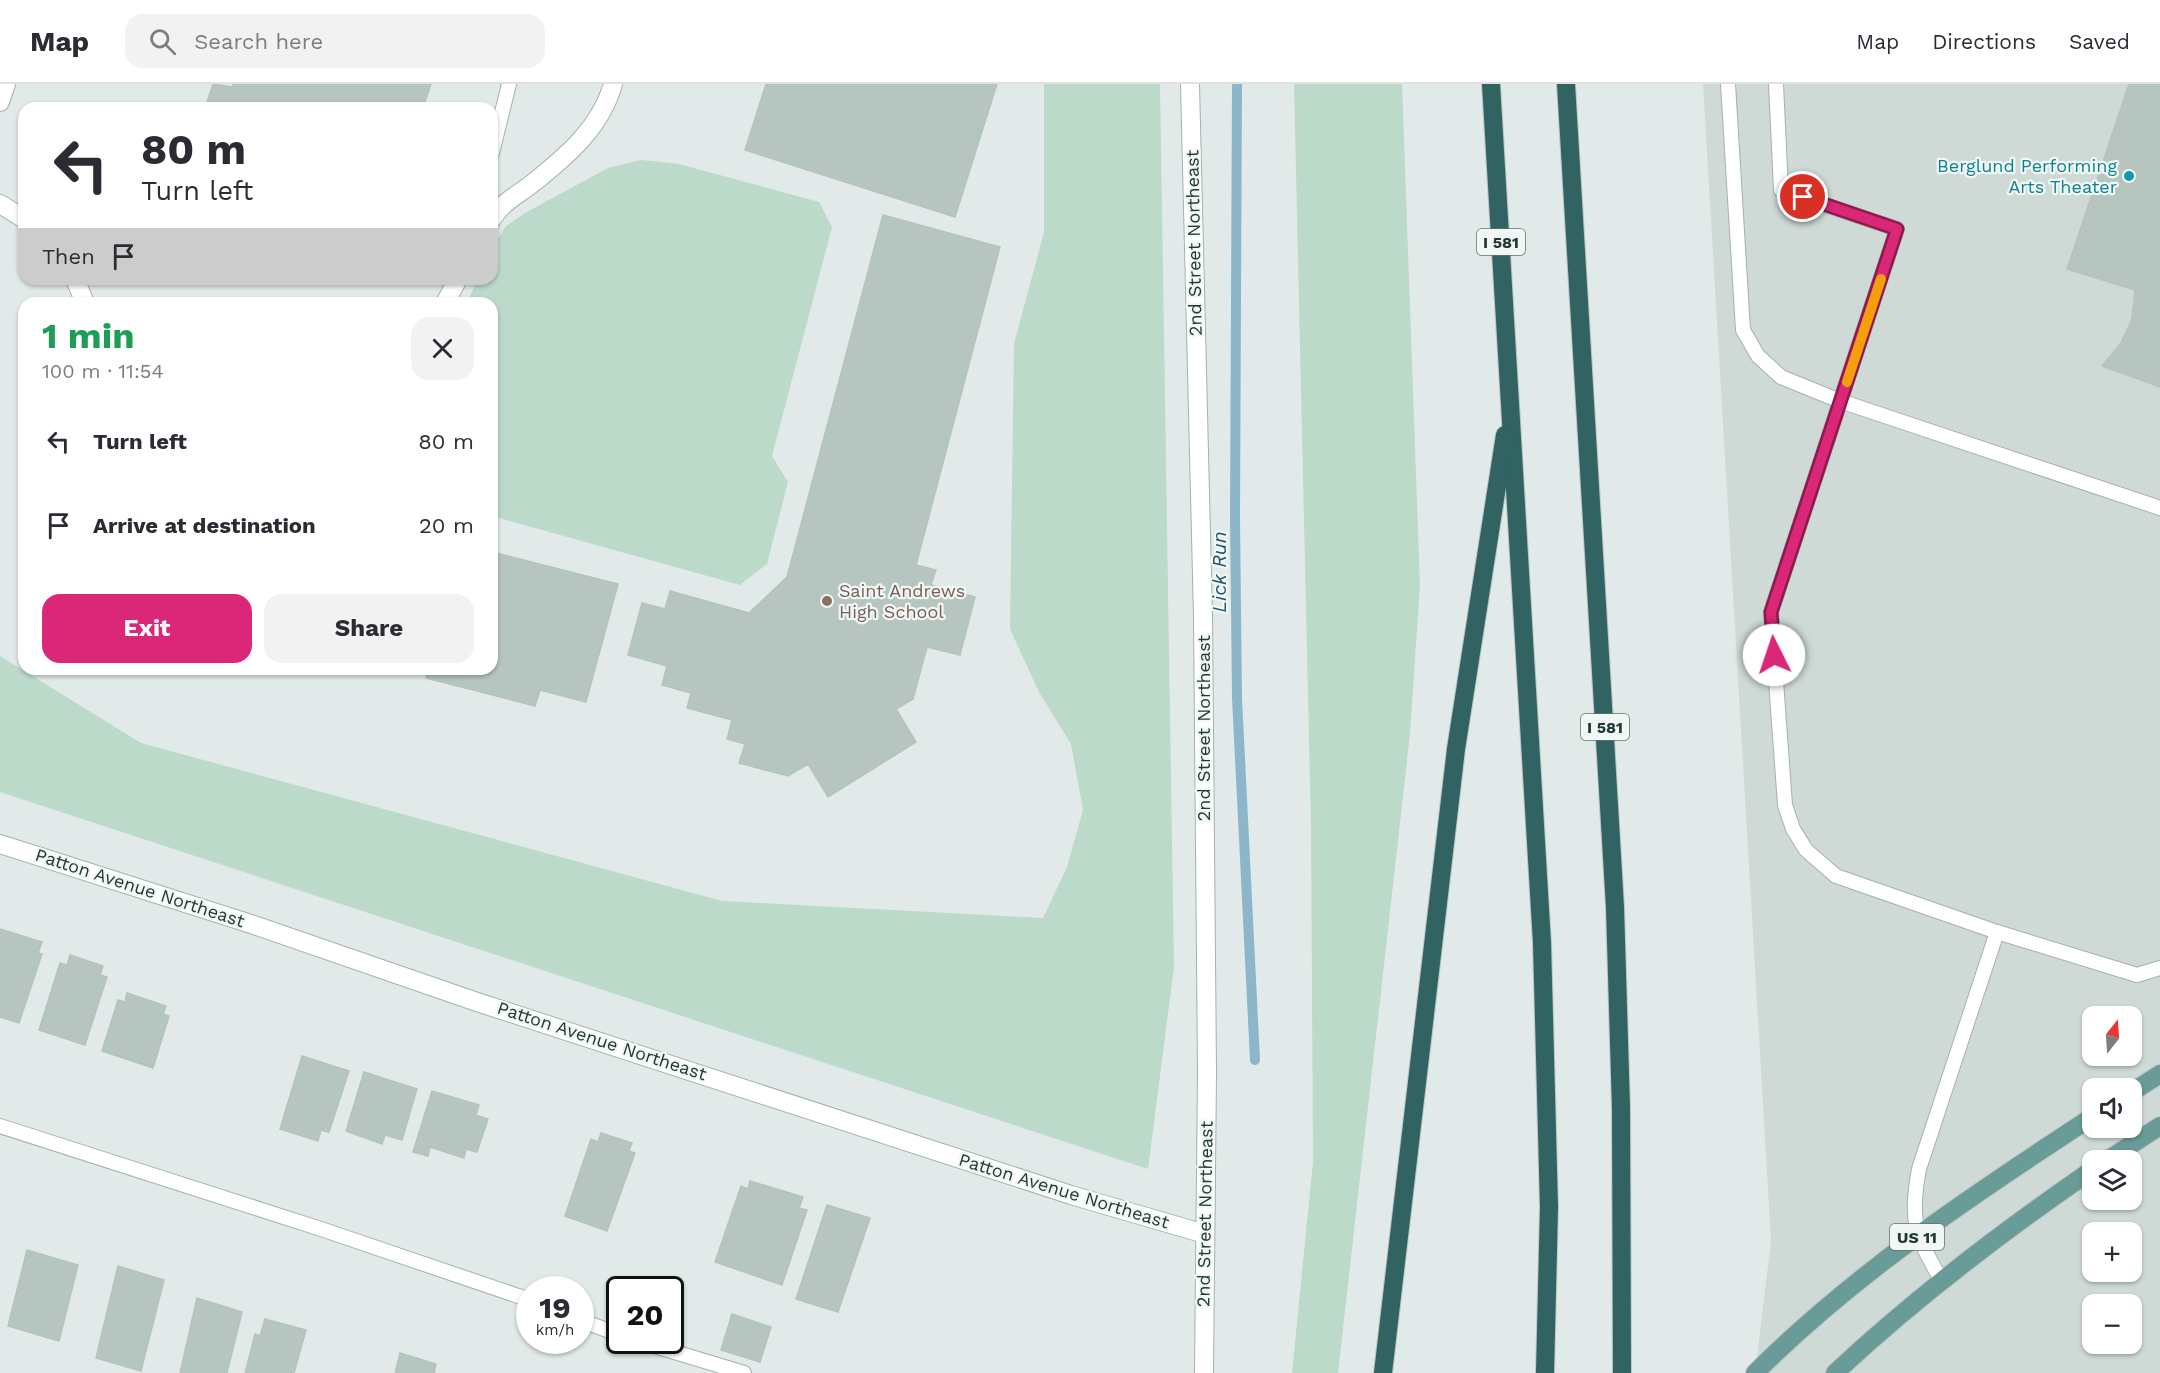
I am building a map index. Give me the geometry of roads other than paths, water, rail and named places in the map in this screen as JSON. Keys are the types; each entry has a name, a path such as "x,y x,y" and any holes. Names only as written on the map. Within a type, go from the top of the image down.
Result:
{"highway":[{"name":"I 581","path":"1491,84 1542,943 1549,1207 1545,1373"},
{"name":"I 581","path":"1566,84 1615,907 1621,1108 1622,1371"},
{"path":"1381,1373 1456,749 1510,400"}],"main road":[{"path":"2142,1086 2160,1074"},
{"name":"US 11","path":"1755,1373 1873,1270 1917,1236 1977,1192 2082,1124"},
{"path":"2123,1150 2160,1126"},
{"name":"US 11","path":"1835,1373 1941,1280 2018,1221 2082,1177"}],"street":[{"path":"0,102 6,84"},
{"path":"498,210 564,158 591,130 609,99 614,84"},
{"name":"2nd Street Northeast","path":"1190,84 1203,617 1207,1072 1204,1373"},
{"path":"0,204 18,215"},
{"name":"Patton Avenue Northeast","path":"0,844 251,924 477,1002 1071,1196 1205,1234"}],"lane":[{"path":"498,129 509,84"},
{"path":"1728,84 1743,330 1758,356 1781,377 1840,401 2160,508"},
{"path":"1776,84 1781,190 1897,229 1771,612 1785,805 1793,829 1806,850 1836,876 1996,932 2138,975 2160,968"},
{"path":"1941,1280 1917,1236 1914,1197 1919,1169 1996,932"},
{"path":"0,1126 321,1229 516,1295"},
{"path":"681,1354 744,1373"}],"waterway":[{"name":"Lick Run","path":"1237,84 1235,518 1237,698 1255,1060"}],"place":[{"name":"Berglund Performing Arts Theater","path":"2129,176"},
{"name":"Saint Andrews High School","path":"827,601"}]}
